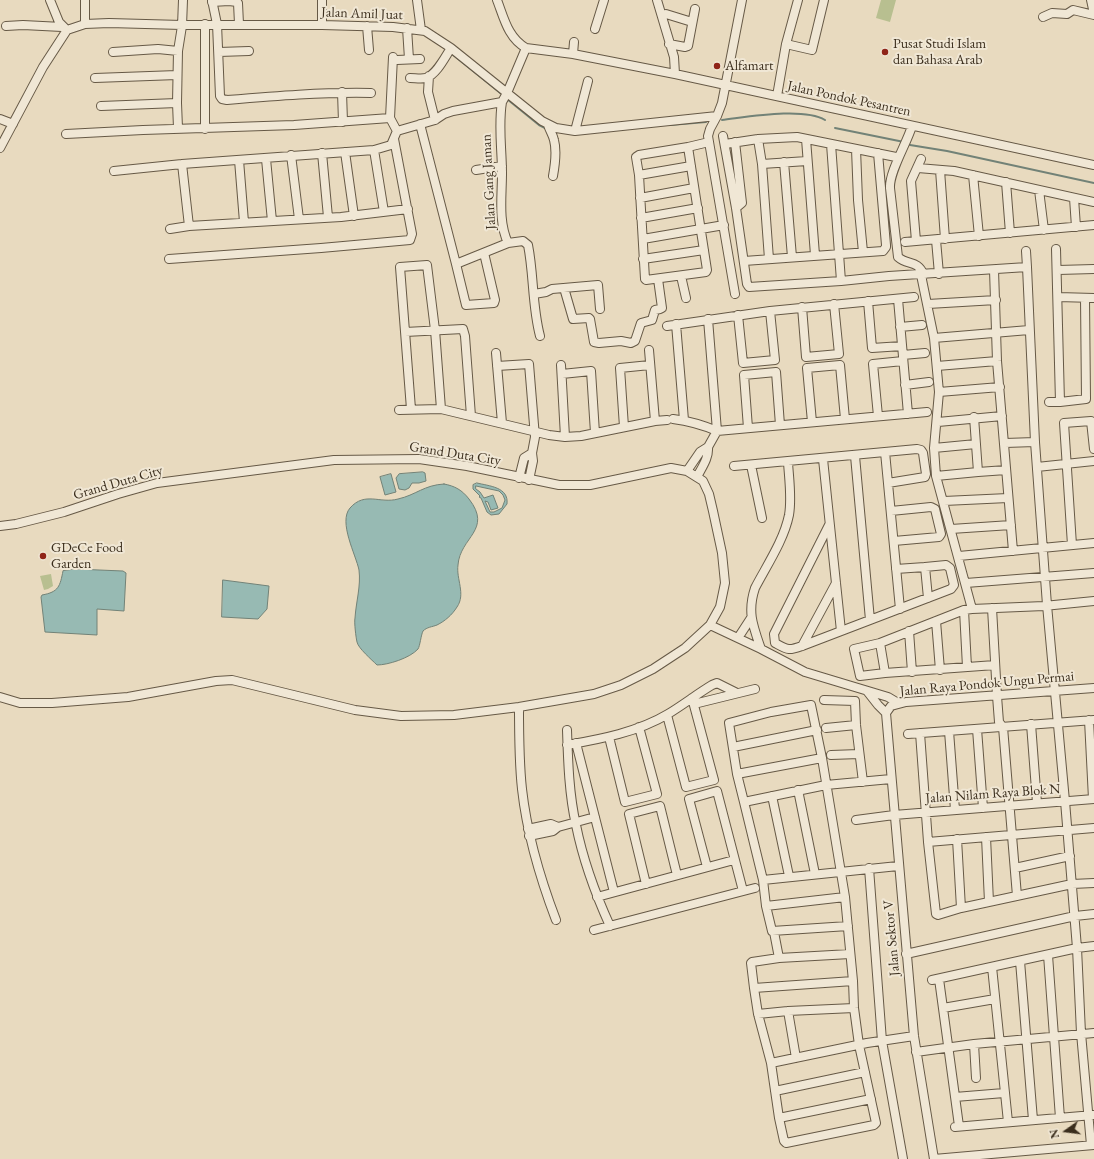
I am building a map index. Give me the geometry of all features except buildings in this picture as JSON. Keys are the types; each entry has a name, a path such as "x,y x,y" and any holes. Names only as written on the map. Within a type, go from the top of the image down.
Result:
{"street":[{"path":"50,0 57,18 65,28"},
{"path":"85,0 85,24"},
{"path":"178,128 178,51 182,26 183,0"},
{"path":"322,0 322,25"},
{"path":"418,0 421,30"},
{"path":"497,0 512,36 520,45 526,48"},
{"path":"595,29 604,0"},
{"path":"657,0 674,60 675,74"},
{"path":"735,294 709,142 709,131 717,116 725,86 742,0"},
{"path":"777,96 786,44 798,0"},
{"path":"786,44 812,50 824,0"},
{"path":"1043,17 1052,13 1067,14 1073,10 1094,14 1091,0"},
{"path":"239,24 237,2 212,1 217,26 220,96 225,100 298,94 342,92 371,93"},
{"path":"670,44 686,47 688,46 695,9"},
{"path":"666,14 692,22"},
{"name":"Jalan Amil Juat","path":"65,28 85,24 109,23 182,26 217,26 239,24 367,26 407,32 421,30 429,33 451,48 504,97 529,111 548,125"},
{"path":"6,26 23,25 65,28"},
{"path":"205,26 205,128"},
{"path":"367,26 369,50"},
{"path":"0,148 65,28"},
{"path":"407,32 409,59"},
{"path":"573,54 574,42"},
{"path":"410,78 424,78 429,76 435,71 451,48"},
{"name":"Jalan Pondok Pesantren","path":"526,48 573,54 675,74 1094,165"},
{"name":"Jalan Gang Jaman","path":"526,48 504,97 500,123 502,225 508,243 523,241 527,244 540,336"},
{"path":"113,52 152,50 178,51"},
{"path":"219,52 249,51"},
{"path":"114,171 182,164 266,159 291,155 374,150 388,147 394,140 396,131 390,118 395,59 420,59"},
{"path":"95,78 178,75"},
{"path":"429,76 427,89 435,120"},
{"path":"575,131 588,81"},
{"path":"342,92 343,122"},
{"path":"396,131 435,120 453,111 504,97"},
{"path":"101,106 177,103"},
{"path":"548,125 575,131 717,116"},
{"path":"66,134 343,122 390,118"},
{"path":"0,119 13,124"},
{"path":"420,124 466,305 494,303 496,300 484,253"},
{"path":"548,125 554,140 555,158 553,176"},
{"path":"912,126 909,137 891,178 890,188 898,257 902,261 915,263 921,268 923,275 934,338 939,392 938,422 934,448 936,476 959,556 972,609"},
{"path":"896,157 792,136 736,142 724,140 747,284 750,287 1028,267"},
{"path":"758,139 762,164 769,259"},
{"path":"806,139 815,256"},
{"path":"169,259 411,240 412,237 408,209 394,140"},
{"path":"688,147 707,271 647,281 645,280 643,260 643,239 637,156 709,142"},
{"path":"736,142 742,203 736,208"},
{"path":"831,144 841,281"},
{"path":"856,149 858,200 863,252"},
{"path":"374,150 384,212"},
{"path":"345,152 354,216"},
{"path":"322,153 328,217"},
{"path":"744,261 882,251 886,247 878,153"},
{"path":"291,155 299,219"},
{"path":"266,159 272,221"},
{"path":"916,241 910,184 912,177 922,159"},
{"path":"239,160 244,222"},
{"path":"762,164 807,160"},
{"path":"784,162 792,257"},
{"path":"182,164 189,226"},
{"path":"476,170 502,166"},
{"path":"639,175 691,166"},
{"path":"918,168 954,171 1094,202"},
{"path":"939,274 941,240 940,170"},
{"path":"973,175 979,236"},
{"path":"1006,182 1010,233"},
{"path":"640,198 694,188"},
{"path":"1039,190 1044,230"},
{"path":"1074,198 1076,227"},
{"path":"641,218 698,208"},
{"path":"170,229 244,222 354,216 408,209"},
{"path":"643,239 724,225"},
{"path":"905,242 941,240 1094,225"},
{"path":"456,264 508,243"},
{"path":"1056,249 1058,270 1060,402"},
{"path":"643,260 704,250"},
{"path":"934,1159 1092,1145 1091,1115 1081,1033 1077,948 1066,801 1047,605 1035,442 1029,330 1028,267 1026,251"},
{"path":"410,409 400,267 427,265 435,330 441,409"},
{"path":"1058,270 1094,269"},
{"path":"994,270 997,361 1013,552"},
{"path":"681,276 686,298"},
{"path":"564,288 573,319 590,319 594,342 631,343 637,338 641,323 652,320 655,310 660,310 662,308 658,279"},
{"path":"534,294 546,292 552,289 598,285 600,309"},
{"path":"667,326 708,319 802,307 914,297"},
{"path":"1058,297 1094,298"},
{"path":"898,298 908,414"},
{"path":"1049,402 1085,400 1090,386 1085,298"},
{"path":"928,304 996,300"},
{"path":"868,301 872,348 902,346"},
{"path":"802,307 806,357 839,354 834,304"},
{"path":"738,315 743,364 775,360 770,311"},
{"path":"0,697 20,703 128,697 216,681 232,680 355,710 401,716 454,715 519,707 594,694 621,685 653,669 685,648 710,625 720,607 725,583 725,569 709,494 703,481 687,470 700,452 708,447 717,431 708,319"},
{"path":"676,324 684,420"},
{"path":"900,327 922,325"},
{"path":"405,332 463,329 465,336 471,416"},
{"path":"934,338 1029,330"},
{"path":"649,350 655,421"},
{"path":"496,353 502,423"},
{"path":"878,416 873,364 925,353"},
{"path":"937,366 997,361"},
{"path":"498,366 529,364 535,437 532,452 534,461 529,480"},
{"path":"561,365 565,437"},
{"path":"624,427 620,368 650,365"},
{"path":"812,422 807,368 840,365 845,419"},
{"path":"562,374 591,371 595,433"},
{"path":"748,428 744,375 776,372 780,425"},
{"path":"905,385 929,382"},
{"path":"939,392 1000,387"},
{"path":"399,410 441,409 565,437 581,436 655,421 684,420 704,425 717,431 927,412"},
{"path":"938,422 974,417 1002,416"},
{"path":"974,417 978,472"},
{"path":"1072,545 1064,423 1091,421 1094,434 1094,449"},
{"path":"1005,443 1035,442"},
{"path":"934,448 976,444"},
{"path":"697,477 709,454 708,447"},
{"path":"734,466 823,459 917,449 921,450 923,453 926,474 922,478 888,483"},
{"path":"519,478 524,458 532,452"},
{"path":"885,452 900,609"},
{"path":"855,456 870,620"},
{"name":"Grand Duta City","path":"0,526 16,524 64,512 157,483 334,460 419,458 467,466 519,478 559,485 590,485 671,468 687,470"},
{"path":"823,459 841,631"},
{"path":"1037,467 1094,461"},
{"path":"760,649 751,618 752,596 781,537 789,514 788,462"},
{"path":"751,465 762,518"},
{"path":"936,476 1006,470"},
{"path":"944,501 1008,498"},
{"path":"891,511 931,507 935,509 941,534 939,537 894,541"},
{"path":"829,525 774,634 775,643 791,650 951,589 954,586 950,568 946,565 896,569"},
{"path":"951,529 1010,526"},
{"path":"959,556 1094,544"},
{"path":"925,567 928,598"},
{"path":"966,584 1094,573"},
{"path":"802,646 836,583"},
{"path":"995,665 860,676 854,649 880,643 964,610 1047,605 1094,600"},
{"path":"992,608 999,722 1003,727 1017,896"},
{"path":"964,610 967,667"},
{"path":"738,638 751,618"},
{"path":"936,621 940,670"},
{"path":"710,625 805,672 867,692 888,697 898,703"},
{"path":"909,631 912,672"},
{"path":"880,643 885,673"},
{"path":"567,745 609,737 639,727 667,715 693,701 712,685 717,683 737,693"},
{"name":"Jalan Raya Pondok Ungu Permai","path":"886,712 891,706 898,703 1094,688"},
{"path":"693,701 755,689"},
{"path":"867,692 886,712"},
{"path":"824,700 854,700 863,782"},
{"path":"667,715 686,787 714,780 693,701"},
{"path":"779,958 774,932 770,930 763,880 737,774 728,726 729,723 772,712 811,705 817,730 826,785 845,871 845,897 853,981 854,1008 863,1044 865,1072 876,1123 874,1125 788,1144 784,1141 779,1118 771,1063 758,1014 751,963 779,958 850,954"},
{"path":"519,707 522,790 529,833 542,883 556,920"},
{"name":"Jalan Sektor V","path":"886,712 898,866 914,1036 934,1159"},
{"path":"908,734 1091,720 1093,799"},
{"path":"1031,724 1037,803"},
{"path":"826,728 856,726"},
{"path":"609,737 626,802 657,794 639,727"},
{"path":"977,729 983,808"},
{"path":"566,730 571,788 576,823 584,859 597,897 610,926"},
{"path":"733,747 817,730"},
{"path":"949,731 955,810"},
{"path":"920,733 935,913 938,915 961,908 1072,884 1094,883"},
{"path":"576,744 614,892"},
{"path":"831,755 859,754"},
{"path":"737,774 822,758"},
{"path":"744,802 826,785 891,779"},
{"path":"798,790 815,874"},
{"path":"707,868 689,799 717,791 743,891"},
{"path":"772,796 789,876"},
{"name":"Jalan Nilam Raya Blok N","path":"856,820 894,814 1093,799"},
{"path":"646,884 629,814 660,806 677,875"},
{"path":"529,833 553,831 558,827 595,818"},
{"path":"928,842 1067,829 1094,828"},
{"path":"986,837 989,902"},
{"path":"957,839 961,908"},
{"path":"1015,868 1070,856"},
{"path":"597,897 734,860"},
{"path":"763,880 789,876 898,866"},
{"path":"869,868 882,1041 903,1159"},
{"path":"594,930 755,888"},
{"path":"766,906 845,897"},
{"path":"906,954 1074,916 1094,914"},
{"path":"774,932 848,926"},
{"path":"1091,1115 956,1126 955,1097 943,1008 936,980 1077,948 1094,946"},
{"path":"1048,955 1060,1118"},
{"path":"1020,961 1033,1120"},
{"path":"992,967 1008,1122"},
{"path":"754,988 853,981"},
{"path":"943,1008 995,999"},
{"path":"758,1014 854,1008"},
{"path":"788,1011 796,1058"},
{"path":"916,1052 974,1044 1094,1033"},
{"path":"771,1063 863,1044 914,1036"},
{"path":"974,1044 976,1078"},
{"path":"775,1091 865,1072"},
{"path":"955,1097 1004,1093"},
{"path":"779,1118 871,1099"}],"green space":[{"path":"881,0 896,0 890,22 876,18"},
{"path":"51,574 53,586 44,590 40,576"}],"water":[{"path":"425,473 426,481 412,483 409,488 405,490 399,489 396,478 399,474"},
{"path":"391,474 396,492 385,495 380,477"},
{"path":"477,483 492,486 505,494 507,504 499,514 491,515 487,512 481,498 479,497 480,496 473,489 473,485","holes":["476,486 499,491 505,500 502,508 494,512 490,512 485,501 488,502 491,510 498,508 493,495 484,498 476,489"]},
{"path":"444,484 458,489 469,499 476,510 478,518 477,526 460,555 458,570 461,592 460,602 453,613 446,620 423,631 418,649 399,660 387,664 377,665 358,645 355,630 359,570 347,530 347,514 350,508 361,500 398,499 431,486"},
{"path":"75,569 123,571 126,573 124,611 97,609 97,635 45,632 41,597 42,595 48,594 58,588 63,571"},
{"path":"223,580 269,586 267,609 258,619 222,617"}],"waterway":[{"path":"452,54 504,96"},
{"path":"507,99 539,125 547,129"},
{"path":"722,120 790,113 815,116 825,120"},
{"path":"670,125 706,122"},
{"path":"835,128 904,142"},
{"path":"910,145 947,151 1094,183"}],"place":[{"name":"Pusat Studi Islam dan Bahasa Arab","path":"885,52"},
{"name":"Alfamart","path":"717,66"},
{"name":"GDeCe Food Garden","path":"43,556"}]}
